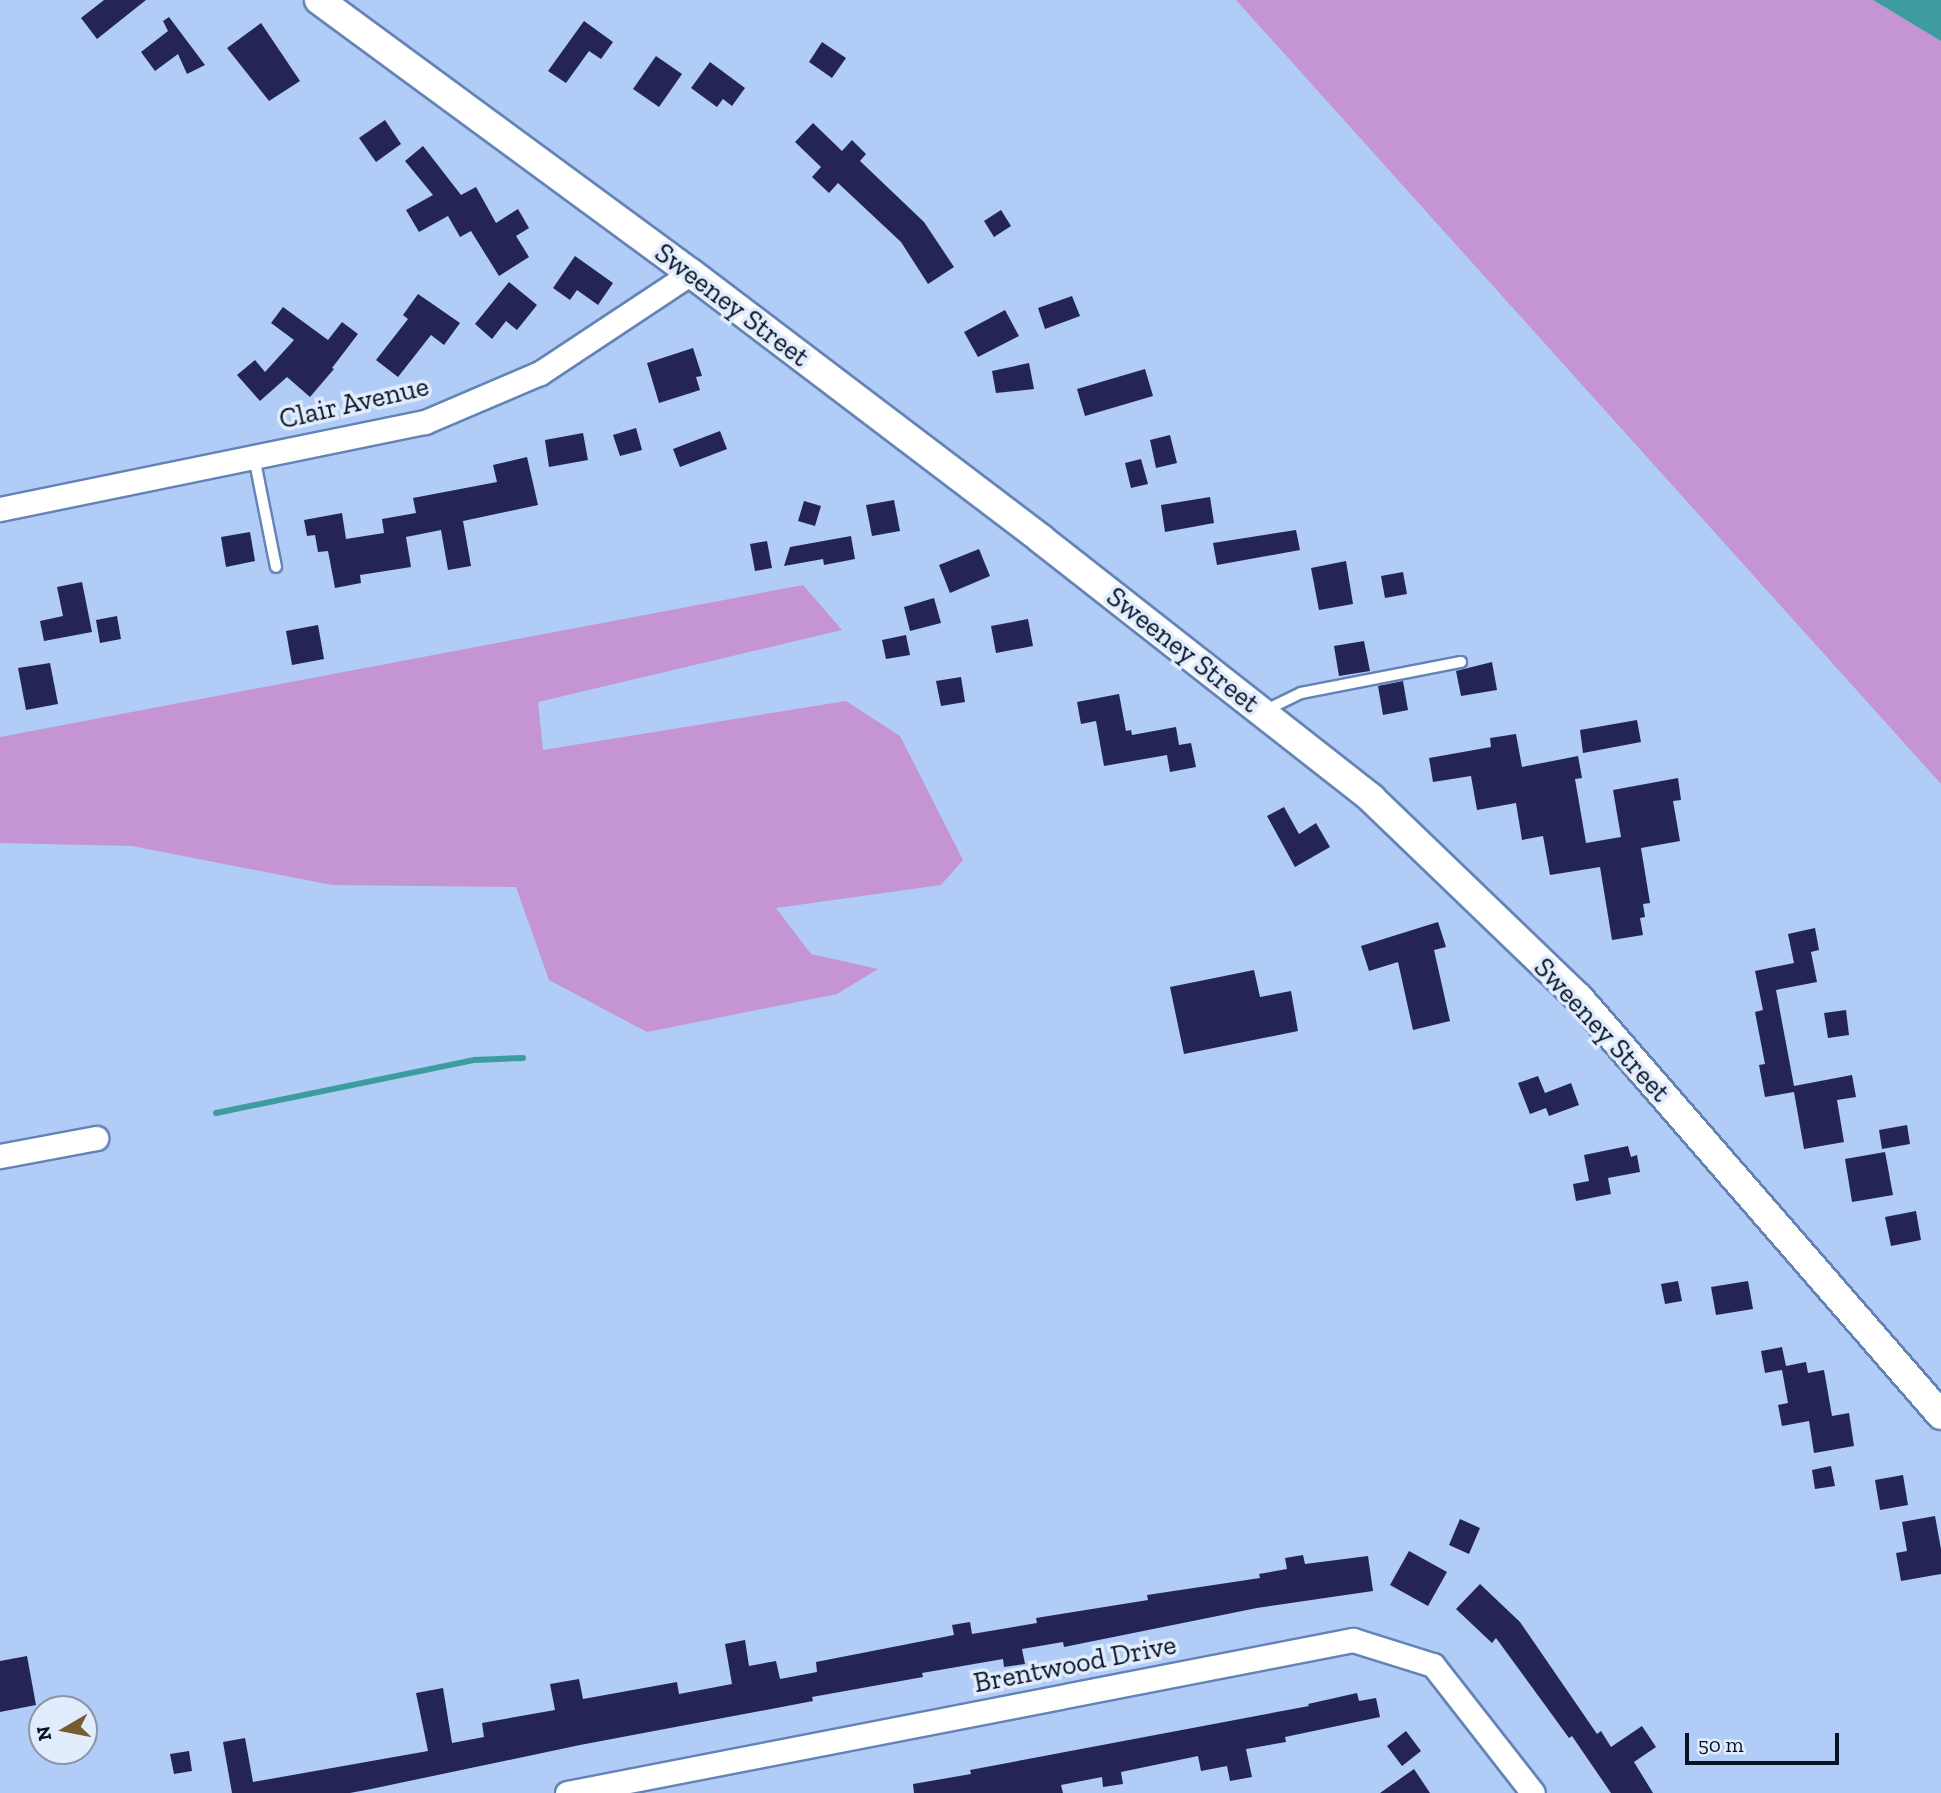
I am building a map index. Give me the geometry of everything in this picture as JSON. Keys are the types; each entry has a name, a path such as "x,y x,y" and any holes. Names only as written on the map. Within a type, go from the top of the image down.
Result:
{"street":[{"name":"Sweeney Street","path":"319,0 691,273 1073,563 1371,798 1579,999 1941,1415"},
{"name":"Clair Avenue","path":"0,509 425,422 540,373 691,273"},
{"path":"0,1156 96,1138"},
{"name":"Brentwood Drive","path":"567,1793 1353,1640 1433,1665 1521,1789"}],"lane":[{"path":"254,457 276,568"},
{"path":"1262,712 1301,693 1461,662"}],"shaded area":[{"path":"1236,0 1873,0 1941,41 1941,784"},
{"path":"1873,0 1941,0 1941,41 1926,32"},
{"path":"803,585 842,630 538,702 543,750 846,701 900,736 963,860 941,885 776,908 811,954 878,969 837,994 647,1032 549,980 516,887 332,885 132,846 0,843 0,737"}],"building":[{"path":"104,0 146,0 97,39 81,18"},
{"path":"169,17 205,65 187,74 178,54 155,71 141,52 168,31 163,21"},
{"path":"584,21 613,42 601,59 589,51 566,83 548,71"},
{"path":"261,23 300,81 269,101 227,48"},
{"path":"822,42 846,58 832,78 809,62"},
{"path":"656,56 682,74 659,107 633,89"},
{"path":"710,62 745,88 732,106 723,99 717,107 691,88"},
{"path":"385,120 401,144 376,162 359,138"},
{"path":"813,123 842,151 852,140 866,154 860,161 924,222 954,267 928,284 901,242 838,183 829,193 812,177 821,167 795,142"},
{"path":"423,146 461,195 476,187 496,223 518,209 529,228 516,236 529,257 499,276 471,231 460,237 448,216 419,232 406,210 433,195 405,161"},
{"path":"1001,210 1011,226 994,237 984,221"},
{"path":"575,256 613,283 598,305 577,290 570,300 553,288"},
{"path":"509,282 537,305 517,330 506,321 492,339 475,324"},
{"path":"418,294 460,323 444,345 431,335 398,377 376,360 408,319 403,315"},
{"path":"1072,296 1080,316 1045,329 1038,308"},
{"path":"283,307 328,340 342,322 358,334 332,368 334,369 310,397 287,377 260,401 237,375 255,360 265,372 294,340 271,323"},
{"path":"1005,310 1019,336 978,357 964,332"},
{"path":"693,348 702,376 696,377 700,390 659,403 647,363"},
{"path":"1029,363 1034,389 996,393 992,371"},
{"path":"1145,369 1153,396 1085,416 1077,389"},
{"path":"636,428 642,450 620,456 613,435"},
{"path":"720,431 727,449 680,467 673,449"},
{"path":"583,433 588,460 549,467 545,440"},
{"path":"1170,435 1177,463 1156,468 1150,440"},
{"path":"527,457 538,505 463,521 471,566 448,570 441,530 406,537 411,567 360,575 361,583 335,588 328,551 318,552 315,535 307,536 304,520 342,513 346,539 384,533 382,519 416,513 413,498 497,482 493,465"},
{"path":"1141,459 1148,484 1131,488 1125,463"},
{"path":"1210,497 1214,523 1165,532 1161,505"},
{"path":"894,500 900,531 872,536 866,505"},
{"path":"804,501 821,506 815,526 798,521"},
{"path":"1296,530 1300,550 1217,565 1213,543"},
{"path":"250,532 255,561 226,567 221,537"},
{"path":"851,536 855,559 824,565 823,559 784,566 790,547"},
{"path":"767,541 772,568 755,571 750,544"},
{"path":"979,549 990,576 950,593 939,565"},
{"path":"1346,561 1353,604 1319,610 1311,568"},
{"path":"1403,572 1407,594 1385,598 1381,576"},
{"path":"82,582 92,632 44,641 40,621 63,616 57,587"},
{"path":"934,598 941,623 910,631 904,607"},
{"path":"117,616 121,639 100,643 96,620"},
{"path":"1028,619 1033,646 996,653 991,626"},
{"path":"318,625 324,659 292,665 286,631"},
{"path":"906,635 910,655 886,659 882,640"},
{"path":"1364,641 1370,671 1339,676 1334,646"},
{"path":"1492,662 1497,690 1461,696 1456,671"},
{"path":"50,663 58,704 26,710 18,668"},
{"path":"961,677 965,702 941,706 936,681"},
{"path":"1403,681 1408,710 1383,715 1378,686"},
{"path":"1119,694 1126,731 1131,730 1132,735 1176,727 1179,745 1191,743 1196,767 1170,772 1167,755 1104,766 1096,721 1081,724 1077,702"},
{"path":"1637,720 1641,742 1583,753 1580,730"},
{"path":"1516,734 1522,767 1578,756 1582,778 1575,779 1586,843 1621,837 1613,790 1678,778 1681,800 1673,801 1680,841 1641,848 1650,903 1643,904 1645,917 1640,918 1643,935 1612,940 1600,867 1550,875 1543,836 1522,840 1516,803 1477,810 1471,776 1433,782 1429,758 1491,747 1490,738"},
{"path":"1284,807 1299,834 1316,823 1330,847 1295,867 1267,816"},
{"path":"1438,922 1446,947 1434,950 1450,1021 1413,1030 1398,962 1369,971 1361,946"},
{"path":"1815,928 1819,950 1811,952 1817,982 1776,990 1794,1086 1852,1075 1856,1097 1837,1100 1844,1142 1804,1149 1794,1092 1765,1097 1759,1065 1765,1064 1755,1012 1763,1010 1755,971 1794,963 1788,934"},
{"path":"1254,970 1260,997 1291,991 1298,1031 1184,1054 1170,987"},
{"path":"1846,1010 1849,1035 1828,1038 1824,1013"},
{"path":"1538,1076 1545,1093 1571,1083 1579,1105 1549,1116 1546,1108 1530,1114 1518,1083"},
{"path":"1907,1125 1910,1144 1882,1149 1879,1130"},
{"path":"1628,1146 1631,1157 1637,1155 1640,1172 1608,1178 1611,1194 1576,1201 1573,1184 1589,1181 1584,1155"},
{"path":"1885,1152 1893,1195 1852,1202 1845,1159"},
{"path":"1916,1211 1921,1240 1891,1246 1885,1217"},
{"path":"1678,1281 1682,1301 1665,1304 1661,1284"},
{"path":"1748,1281 1753,1309 1716,1315 1711,1287"},
{"path":"1782,1347 1786,1366 1806,1362 1808,1373 1824,1370 1832,1416 1849,1413 1854,1446 1814,1453 1809,1421 1782,1426 1778,1405 1788,1403 1782,1370 1765,1373 1761,1351"},
{"path":"1831,1466 1835,1486 1815,1489 1812,1470"},
{"path":"1903,1475 1908,1505 1880,1510 1875,1480"},
{"path":"1935,1516 1941,1549 1941,1574 1901,1581 1896,1553 1907,1551 1902,1522"},
{"path":"1460,1519 1480,1528 1469,1554 1449,1545"},
{"path":"1409,1551 1447,1572 1428,1606 1390,1585"},
{"path":"1303,1555 1305,1564 1368,1556 1373,1591 1257,1608 1064,1647 1063,1642 1022,1649 1025,1664 1004,1667 1003,1659 922,1673 923,1677 812,1697 813,1701 580,1745 350,1793 232,1793 223,1742 245,1738 253,1782 428,1751 416,1693 443,1688 452,1743 484,1737 482,1723 555,1710 550,1684 579,1679 583,1699 677,1682 679,1694 732,1684 725,1644 745,1640 749,1666 776,1661 780,1679 817,1672 816,1662 954,1635 952,1625 970,1622 972,1634 1037,1623 1036,1618 1148,1600 1147,1595 1260,1578 1259,1574 1287,1569 1285,1558"},
{"path":"1480,1584 1520,1622 1597,1734 1601,1731 1611,1747 1642,1726 1656,1747 1634,1762 1653,1793 1611,1793 1572,1736 1569,1738 1496,1638 1492,1643 1456,1609"},
{"path":"27,1656 34,1695 28,1695 28,1707 0,1712 0,1661"},
{"path":"1357,1693 1359,1701 1376,1698 1380,1717 1285,1737 1286,1742 1246,1749 1252,1777 1230,1781 1227,1766 1201,1771 1198,1756 1121,1772 1123,1784 1103,1787 1102,1777 1061,1785 1063,1793 914,1793 913,1784 971,1774 970,1770 1309,1706 1308,1704"},
{"path":"1406,1731 1421,1751 1402,1766 1387,1746"},
{"path":"189,1751 192,1771 174,1774 170,1754"},
{"path":"1414,1769 1430,1793 1380,1793"}],"waterway":[{"path":"216,1113 475,1060 523,1058"}]}
